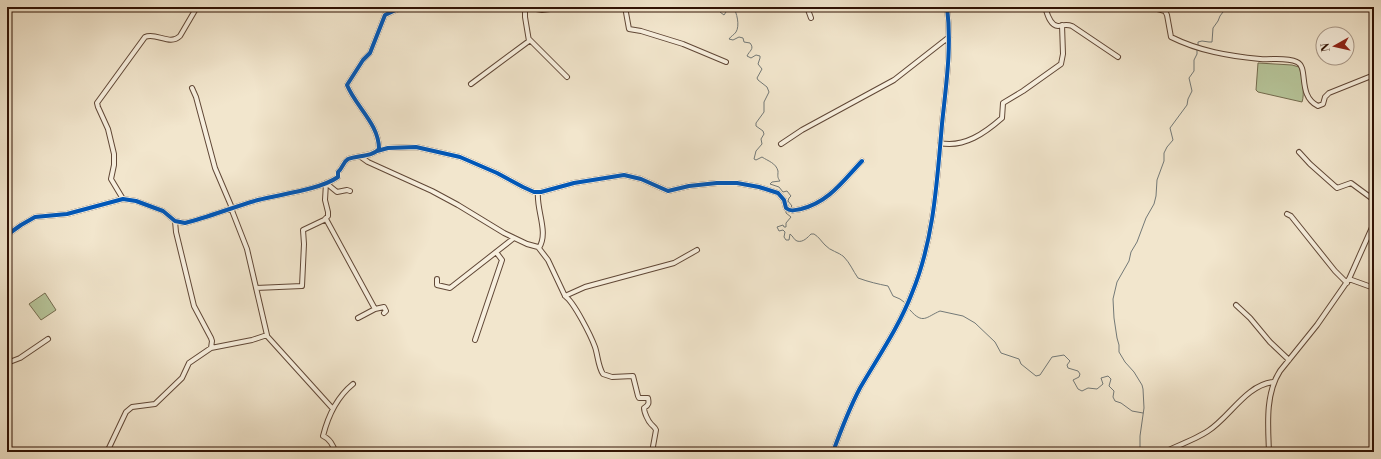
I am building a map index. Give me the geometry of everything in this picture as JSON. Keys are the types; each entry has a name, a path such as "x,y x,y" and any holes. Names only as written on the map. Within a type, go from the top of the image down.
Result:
{"street":[{"path":"124,199 111,179 114,165 114,154 108,129 97,103 145,37 149,36 171,40 177,39 197,7"},
{"path":"254,7 266,9 280,7"},
{"path":"377,151 379,146 374,131 362,108 355,100 347,85 363,60 370,53 385,15 402,7"},
{"path":"566,7 542,10 525,7 525,17 529,39 567,77"},
{"path":"625,7 629,29 641,31 684,44 726,62"},
{"path":"807,7 811,18"},
{"path":"833,452 848,414 860,390 904,311 924,262 934,205 948,66 949,37 947,7"},
{"path":"1045,7 1054,24 1057,26 1072,26 1118,57"},
{"path":"1150,7 1162,10 1166,13 1171,37 1197,48 1222,54 1298,62 1302,67 1306,93 1312,103 1318,106 1323,104 1325,97 1329,93 1374,75"},
{"path":"940,144 957,144 973,139 1002,118 1003,103 1061,64 1063,58 1062,25"},
{"path":"781,144 802,130 894,80 949,37"},
{"path":"471,84 488,70 527,43 529,39"},
{"path":"192,88 196,97 214,168 246,244 267,336 333,409"},
{"path":"7,235 35,217 67,214 124,199 136,201 163,211 175,221 184,223 232,208 326,183 338,177 338,172 341,170 345,162 352,158 361,157 388,148 416,147 468,159 523,187 538,192 574,183 624,175 640,179 668,191 689,186 717,183 737,183 759,187 778,193 784,200 787,209 794,210 817,203 826,198 862,161"},
{"path":"1299,152 1337,188 1351,183 1374,200"},
{"path":"361,157 368,162 432,191 514,238 539,248 548,260 565,296 574,307 591,338 603,374 612,377 633,376 639,398 648,398 649,403 648,406 644,408 644,411 656,430 652,452"},
{"path":"326,183 337,192 347,190 350,191"},
{"path":"256,288 302,286 304,244 303,230 326,219 328,213 325,200 326,183"},
{"path":"538,192 543,235 539,248"},
{"path":"1287,214 1291,216 1335,271 1348,281 1374,288"},
{"path":"326,219 375,309"},
{"path":"175,221 176,232 194,306 211,338 212,348"},
{"path":"1269,452 1268,418 1270,397 1274,382 1280,371 1348,281 1374,223"},
{"path":"437,279 437,286 450,288 514,238"},
{"path":"565,296 585,287 674,263 697,250"},
{"path":"475,340 502,260 496,252"},
{"path":"1236,305 1289,360"},
{"path":"358,318 375,309 384,307 386,311 384,313"},
{"path":"107,452 126,412 130,408 155,404 181,380 189,363 212,348 267,336"},
{"path":"7,363 20,358 48,339"},
{"path":"1164,452 1208,431 1236,404 1266,384 1274,382"},
{"path":"335,452 330,441 323,436 333,409 344,392 353,384"}],"green space":[{"path":"1258,63 1292,65 1299,67 1303,84 1302,102 1258,92 1256,90"},
{"path":"45,293 56,310 41,320 29,304"}],"waterway":[{"path":"721,7 720,12 724,15 726,12 726,7"},
{"path":"733,7 737,16 738,26 736,32 729,39 733,40 739,37 743,38 744,42 750,43 752,47 747,56 751,58 756,55 760,56 758,64 762,69 757,78 767,87 769,92 764,102 764,112 756,123 756,126 763,131 764,134 761,139 762,144 756,151 754,159 756,160 762,157 772,162 776,166 780,181 772,182 770,184 779,187 783,192 787,191 791,196 788,201 792,206 790,208"},
{"path":"1198,46 1198,42 1212,42 1213,28 1223,12 1224,7"},
{"path":"1140,452 1140,436 1144,408 1143,389 1134,372 1119,352 1113,299 1117,282 1129,261 1131,252 1154,204 1157,180 1164,161 1164,153 1173,140 1170,128 1187,105 1192,91 1189,78 1194,71 1194,60 1197,54 1197,49"},
{"path":"786,210 786,213 791,217 786,223 786,227 783,225 777,227 779,231 783,230 785,232 784,237 786,240 789,240 790,234 799,241 805,239 811,234 814,234 827,247 844,257 858,278 888,286 893,296 904,302"},
{"path":"910,310 914,315 922,318 928,317 940,311 963,316 975,323 995,342 1001,353 1019,359 1021,364 1036,376 1040,375 1052,357 1064,355 1070,361 1067,365 1068,368 1078,371 1080,374 1079,377 1073,380 1078,389 1082,391 1088,388 1097,389 1103,384 1101,378 1108,376 1111,379 1109,386 1114,391 1113,397 1115,401 1121,403 1132,411 1143,413"}],"cycle path":[{"path":"7,235 35,217 67,214 123,199 136,201 163,211 175,221 185,223 258,200 321,185 338,177 338,172 348,159 369,155 379,149 375,132 347,85 363,60 370,53 385,15 402,7"},
{"path":"833,452 845,420 860,388 895,330 907,306 925,252 930,231 936,189 947,80 949,51 947,7"},
{"path":"377,151 388,148 416,147 460,157 497,173 534,192 541,192 574,183 624,175 641,179 668,191 689,186 717,183 737,183 759,187 778,193 784,200 786,208 790,210 811,206 828,196 862,161"}]}
